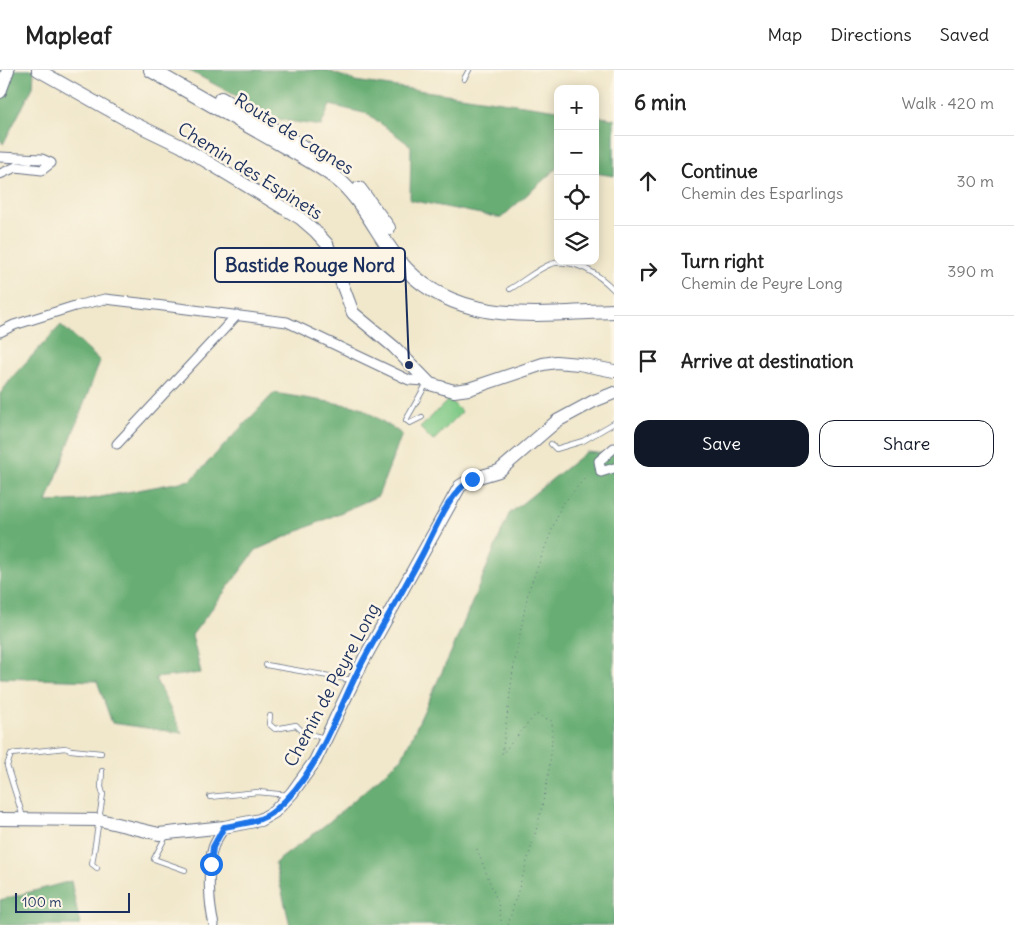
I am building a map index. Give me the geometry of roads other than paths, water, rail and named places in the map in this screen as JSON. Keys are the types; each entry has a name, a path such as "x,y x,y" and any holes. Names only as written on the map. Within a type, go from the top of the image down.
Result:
{"main road":[{"name":"Route de Cagnes","path":"151,70 259,131 342,183 356,199 406,269 420,281 452,302 475,310 501,314 614,311"},
{"name":"Route de Cagnes","path":"167,70 255,118 331,164 348,177 366,198 411,261 424,273 454,292 473,300 493,304 614,302"}],"street":[{"path":"0,92 8,70"},
{"name":"Chemin des Espinets","path":"38,70 127,120 181,146 308,224 327,244 353,313 394,347 427,381 454,391 469,389 543,364 556,362 579,364 614,371"},
{"path":"0,158 42,159 51,163 42,170 16,167 0,174"},
{"path":"0,332 14,325 75,306 105,299 287,322 409,380 427,381"},
{"path":"117,444 237,315"},
{"name":"Chemin de Peyre Long","path":"0,819 100,820 159,834 224,827 260,820 274,812 289,796 315,761 353,681 460,486 472,479 499,471 557,421 594,401 614,393"},
{"path":"614,448 599,462 601,472 614,468"},
{"path":"214,925 211,911 211,864 213,847 224,827"}],"lane":[{"path":"464,79 469,70"},
{"path":"510,289 551,264 566,263 583,267 614,290"},
{"path":"422,417 410,423 406,420 427,381"},
{"path":"551,444 556,448 583,441 614,422"},
{"path":"266,665 353,681"},
{"path":"270,716 270,724 275,729 296,726 304,733 326,739"},
{"path":"24,818 7,766 11,754 65,748 101,753"},
{"path":"97,868 92,864 103,794 100,787 102,771"},
{"path":"210,797 258,792 289,796"},
{"path":"168,833 154,859 185,870"}],"place":[{"name":"Bastide Rouge Nord","path":"409,365"}]}
